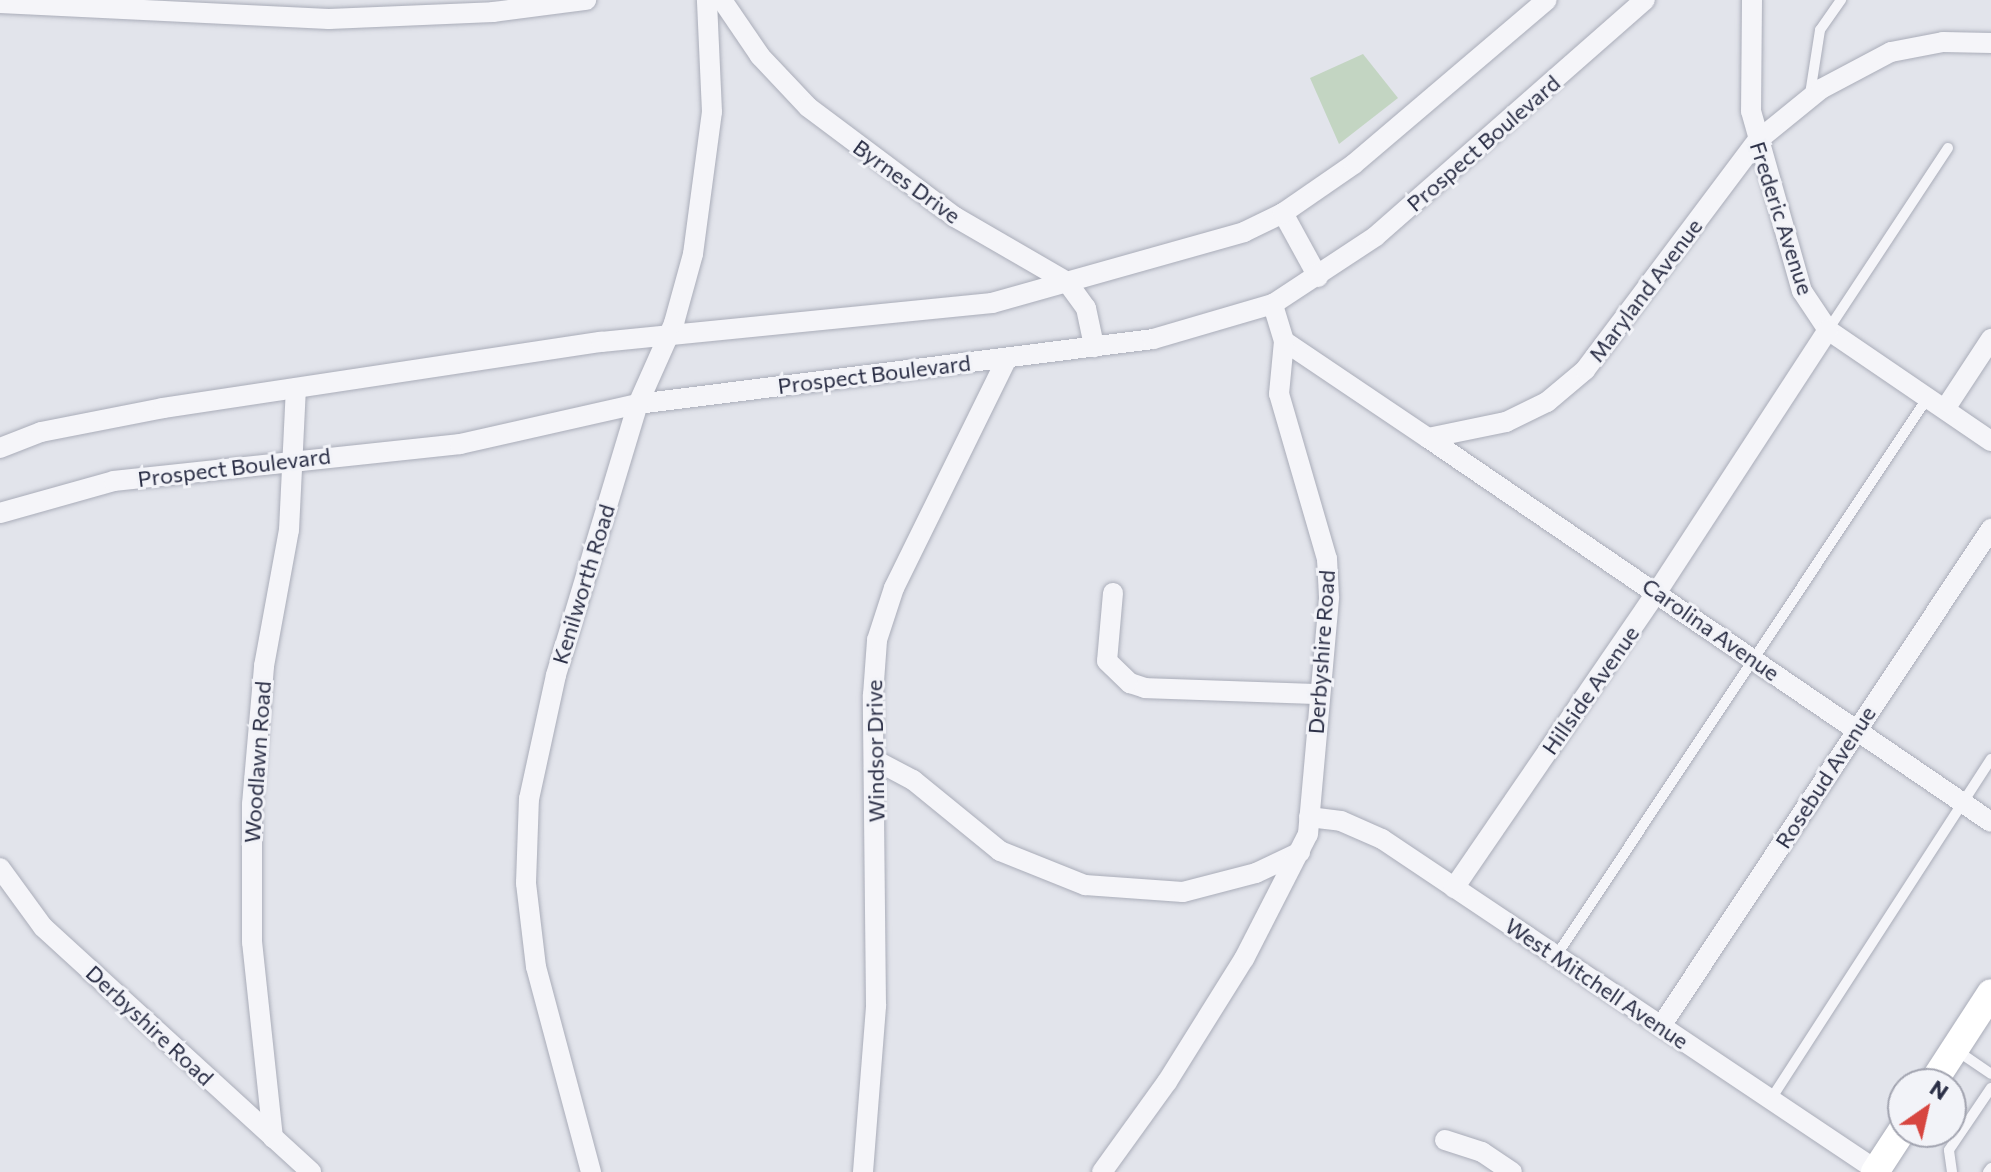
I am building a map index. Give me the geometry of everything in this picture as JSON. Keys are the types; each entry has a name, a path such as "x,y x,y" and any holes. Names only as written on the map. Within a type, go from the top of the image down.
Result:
{"main road":[{"path":"1943,1068 1991,993"},
{"path":"1877,1171 1891,1148"}],"street":[{"path":"0,3 329,19 493,12 586,0"},
{"name":"Kenilworth Road","path":"591,1172 536,967 526,841 544,715 638,404 668,335 693,254 709,160 712,64 707,0"},
{"name":"Byrnes Drive","path":"722,0 760,56 817,114 955,217 1067,282 1086,308 1094,347"},
{"path":"0,448 41,432 296,388 668,335 992,303 1244,232 1283,213 1354,164 1547,0"},
{"name":"Prospect Boulevard","path":"0,513 114,481 295,458 460,444 638,404 1153,339 1273,304 1318,277 1418,201 1645,0"},
{"name":"Frederic Avenue","path":"1752,0 1748,83 1757,141 1798,282 1828,330 1991,441"},
{"name":"Maryland Avenue","path":"1428,438 1506,422 1565,388 1604,347 1757,141 1843,74 1891,52 1943,42 1991,43"},
{"path":"1283,213 1318,277"},
{"name":"Derbyshire Road","path":"1273,304 1284,341 1279,394 1327,559 1329,597 1309,817 1300,852"},
{"name":"Hillside Avenue","path":"1454,888 1657,592 1828,330"},
{"path":"1945,409 1991,339"},
{"path":"1284,341 1428,438"},
{"name":"Windsor Drive","path":"863,1172 876,1005 874,668 884,614 1007,358"},
{"name":"Woodlawn Road","path":"273,1138 252,942 252,804 264,666 289,530 295,458 296,388"},
{"name":"Carolina Avenue","path":"1428,438 1991,822"},
{"name":"Rosebud Avenue","path":"1661,1026 1855,729 1991,529"},
{"path":"1113,593 1107,661 1130,683 1145,688 1320,694"},
{"path":"875,760 913,780 1000,851 1085,885 1183,892 1256,873 1300,852"},
{"name":"West Mitchell Avenue","path":"1309,817 1361,828 1877,1171"},
{"path":"1102,1172 1167,1082 1237,970 1300,852"},
{"name":"Derbyshire Road","path":"0,868 43,927 311,1172"},
{"path":"1445,1140 1482,1152 1512,1172"}],"lane":[{"path":"1809,100 1820,30 1841,0"},
{"path":"1828,330 1948,148"},
{"path":"1556,956 1928,397"},
{"path":"1771,1099 1991,759"},
{"path":"1955,1049 1991,1074"},
{"path":"1952,1172 1949,1150 1991,1088"}],"green space":[{"path":"1363,54 1398,98 1339,144 1310,78"}]}
